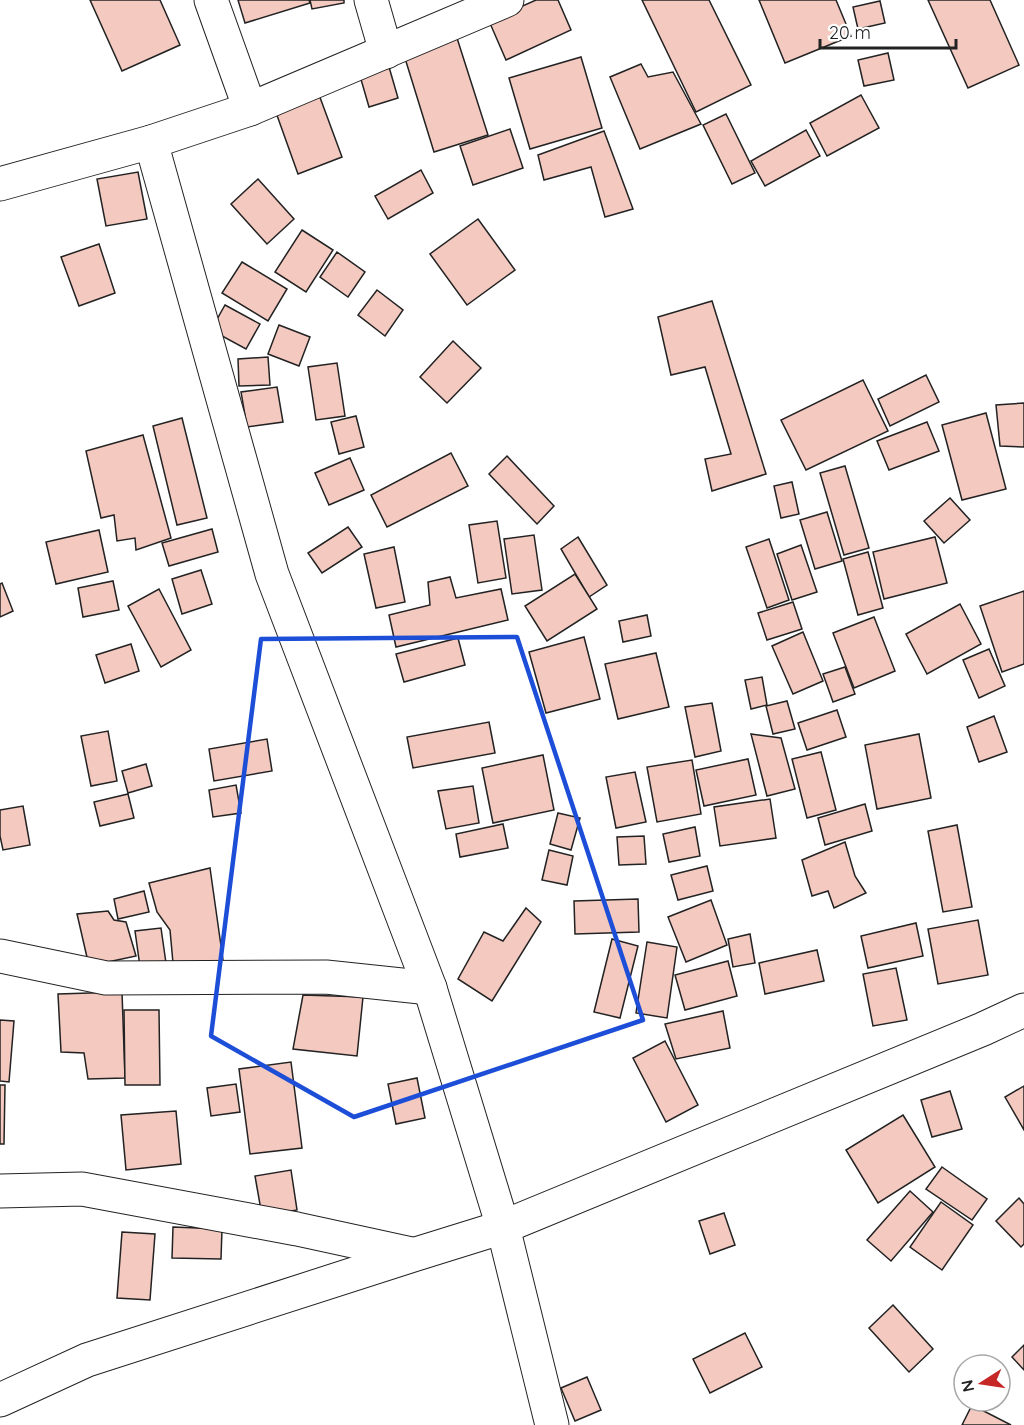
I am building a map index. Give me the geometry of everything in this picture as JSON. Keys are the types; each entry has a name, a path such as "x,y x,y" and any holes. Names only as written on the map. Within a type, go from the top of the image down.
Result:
{"street":[{"path":"211,0 250,109"},
{"path":"371,0 386,52"},
{"path":"0,184 151,142 250,109 507,0"},
{"path":"151,142 272,574 430,987 502,1227 552,1425"},
{"path":"0,956 106,978 326,976 430,987"},
{"path":"0,1400 87,1360 502,1227 983,1029 1024,1010"},
{"path":"0,1191 82,1189 297,1228 413,1255"}],"highlighted area":[{"path":"517,637 643,1020 354,1117 211,1036 261,639"}],"building":[{"path":"90,0 160,0 180,45 122,71"},
{"path":"238,0 309,0 310,3 245,23"},
{"path":"310,0 344,0 344,3 312,9"},
{"path":"536,0 558,0 571,30 506,60 489,21"},
{"path":"642,0 709,0 751,85 696,112"},
{"path":"759,0 836,0 851,36 785,63"},
{"path":"928,0 990,0 1019,65 968,88"},
{"path":"880,1 885,23 858,29 853,7"},
{"path":"457,38 488,135 434,152 404,55"},
{"path":"888,53 894,80 864,86 858,60"},
{"path":"581,57 602,128 530,149 509,78"},
{"path":"387,60 398,98 369,107 358,69"},
{"path":"641,64 648,77 673,72 701,124 640,149 610,77"},
{"path":"318,92 342,157 298,174 274,107"},
{"path":"861,95 879,128 827,156 810,123"},
{"path":"726,114 755,173 732,184 703,125"},
{"path":"510,129 523,168 473,185 460,146"},
{"path":"806,130 820,156 765,186 751,161"},
{"path":"604,131 633,209 605,217 591,167 544,180 538,155"},
{"path":"421,170 433,193 388,219 375,196"},
{"path":"138,172 147,219 106,226 97,179"},
{"path":"258,179 294,219 267,244 231,204"},
{"path":"478,219 515,270 467,305 430,254"},
{"path":"302,230 333,250 306,292 275,272"},
{"path":"99,244 115,293 79,306 61,257"},
{"path":"337,252 365,272 348,297 320,277"},
{"path":"242,262 287,289 268,321 222,293"},
{"path":"377,290 403,310 385,336 358,315"},
{"path":"712,301 766,474 712,491 705,459 731,454 705,367 671,375 658,317"},
{"path":"225,305 260,324 246,349 211,330"},
{"path":"279,325 310,337 299,366 268,354"},
{"path":"453,341 481,368 447,403 420,377"},
{"path":"268,357 270,385 239,386 238,359"},
{"path":"337,363 345,416 316,420 308,367"},
{"path":"926,375 939,402 890,426 878,399"},
{"path":"863,380 888,431 806,470 781,420"},
{"path":"277,387 283,422 247,427 241,392"},
{"path":"1024,403 1024,447 1000,446 996,405"},
{"path":"986,413 1006,489 962,500 942,425"},
{"path":"356,416 364,447 339,454 331,422"},
{"path":"182,418 207,518 177,525 153,426"},
{"path":"927,422 939,451 889,470 877,441"},
{"path":"143,435 171,538 136,550 135,538 117,541 114,515 101,518 86,451"},
{"path":"451,453 468,486 387,527 371,495"},
{"path":"507,456 554,506 537,524 489,474"},
{"path":"350,458 364,490 329,505 315,473"},
{"path":"845,466 869,548 844,555 820,473"},
{"path":"792,482 799,514 781,518 774,486"},
{"path":"950,498 970,520 944,543 924,521"},
{"path":"827,512 842,561 815,569 800,520"},
{"path":"497,521 506,578 478,583 469,525"},
{"path":"348,527 362,547 322,573 308,553"},
{"path":"212,529 218,552 169,566 162,543"},
{"path":"99,530 108,572 56,584 46,542"},
{"path":"534,535 542,590 512,594 504,539"},
{"path":"578,537 607,585 589,597 561,549"},
{"path":"935,537 947,583 884,599 873,552"},
{"path":"769,539 789,600 767,608 746,547"},
{"path":"801,545 817,592 792,600 777,554"},
{"path":"394,547 405,602 376,608 364,554"},
{"path":"868,552 883,608 858,615 843,559"},
{"path":"201,570 212,604 182,614 172,579"},
{"path":"575,574 597,609 547,641 525,606"},
{"path":"450,577 456,598 501,589 508,620 396,647 389,615 430,605 428,582"},
{"path":"113,581 119,610 83,617 78,588"},
{"path":"2,583 13,611 0,617 0,584"},
{"path":"159,589 191,650 161,667 128,606"},
{"path":"1024,591 1024,664 1002,672 980,606"},
{"path":"793,602 802,629 767,640 758,613"},
{"path":"960,604 981,644 927,674 906,634"},
{"path":"647,615 651,636 623,642 619,621"},
{"path":"874,617 895,671 854,688 833,633"},
{"path":"803,632 823,681 793,694 772,646"},
{"path":"584,637 600,699 546,713 529,652"},
{"path":"458,638 465,665 404,682 396,654"},
{"path":"131,644 139,671 105,683 96,655"},
{"path":"989,649 1005,686 979,698 963,660"},
{"path":"656,653 669,707 618,719 605,664"},
{"path":"845,667 855,694 833,702 823,674"},
{"path":"762,677 767,705 751,709 745,680"},
{"path":"787,701 795,729 773,734 766,706"},
{"path":"712,703 721,751 695,757 685,707"},
{"path":"837,710 846,737 807,750 798,723"},
{"path":"994,716 1007,752 979,762 967,727"},
{"path":"489,722 495,753 413,768 407,737"},
{"path":"108,731 117,781 91,786 81,736"},
{"path":"751,734 781,738 795,789 767,796"},
{"path":"919,734 931,798 877,809 865,745"},
{"path":"267,739 272,771 214,781 209,749"},
{"path":"821,752 836,810 807,818 792,759"},
{"path":"543,755 554,810 493,823 482,768"},
{"path":"748,759 756,795 704,806 696,770"},
{"path":"692,760 701,814 657,822 647,767"},
{"path":"146,764 152,786 128,793 122,771"},
{"path":"635,772 646,822 616,828 606,777"},
{"path":"236,785 241,813 213,817 209,790"},
{"path":"473,786 479,823 446,829 438,791"},
{"path":"128,794 134,818 100,826 94,802"},
{"path":"770,799 776,838 720,846 714,807"},
{"path":"865,804 872,831 825,845 818,818"},
{"path":"23,806 30,845 3,850 0,836 0,810"},
{"path":"558,813 580,818 571,850 550,844"},
{"path":"503,824 508,848 460,857 456,834"},
{"path":"957,825 972,907 943,912 928,831"},
{"path":"695,827 700,856 669,862 663,834"},
{"path":"644,836 646,864 619,865 617,837"},
{"path":"845,842 855,876 866,893 834,908 828,891 812,896 802,860"},
{"path":"549,850 573,856 567,885 542,880"},
{"path":"707,866 713,891 678,900 671,875"},
{"path":"210,868 224,967 174,974 170,930 157,912 149,883"},
{"path":"144,891 149,912 118,919 114,899"},
{"path":"638,899 639,932 575,934 574,901"},
{"path":"711,900 727,945 686,962 668,917"},
{"path":"526,908 541,922 492,1001 458,979 484,932 503,941"},
{"path":"108,911 114,920 126,922 136,956 89,966 77,914"},
{"path":"978,920 988,975 938,984 928,929"},
{"path":"916,923 923,956 868,968 861,936"},
{"path":"161,928 167,970 141,974 135,931"},
{"path":"750,934 755,963 733,967 728,939"},
{"path":"612,939 638,946 620,1018 594,1012"},
{"path":"647,942 677,947 667,1018 636,1013"},
{"path":"817,950 824,981 765,994 759,963"},
{"path":"728,961 737,996 685,1010 675,975"},
{"path":"896,968 907,1020 873,1026 863,974"},
{"path":"122,992 125,1078 88,1079 84,1053 61,1052 58,994"},
{"path":"303,995 363,997 357,1056 293,1049"},
{"path":"124,1010 159,1010 160,1085 125,1085"},
{"path":"723,1011 730,1048 676,1059 665,1024"},
{"path":"0,1020 14,1021 9,1082 0,1081"},
{"path":"665,1041 698,1105 666,1122 633,1058"},
{"path":"291,1062 302,1148 250,1154 239,1069"},
{"path":"417,1078 425,1118 396,1124 388,1084"},
{"path":"236,1084 240,1112 211,1116 207,1088"},
{"path":"0,1085 5,1085 4,1144 0,1144"},
{"path":"1024,1086 1024,1130 1005,1097"},
{"path":"950,1091 962,1129 932,1137 921,1100"},
{"path":"176,1111 181,1164 126,1170 121,1115"},
{"path":"903,1115 935,1167 878,1203 846,1150"},
{"path":"942,1167 987,1199 972,1220 926,1189"},
{"path":"291,1170 297,1210 262,1216 255,1176"},
{"path":"910,1191 933,1212 891,1261 867,1240"},
{"path":"1019,1198 1024,1204 1024,1244 1021,1247 996,1221"},
{"path":"941,1202 973,1225 942,1270 910,1247"},
{"path":"724,1213 735,1245 710,1254 699,1221"},
{"path":"173,1227 222,1229 221,1259 172,1258"},
{"path":"122,1232 155,1234 150,1300 117,1298"},
{"path":"893,1305 933,1349 909,1372 869,1328"},
{"path":"745,1333 762,1367 710,1393 693,1359"},
{"path":"1024,1345 1024,1370 1012,1357"},
{"path":"587,1377 601,1410 575,1421 561,1388"},
{"path":"968,1413 988,1413 1011,1425 962,1425"}]}
